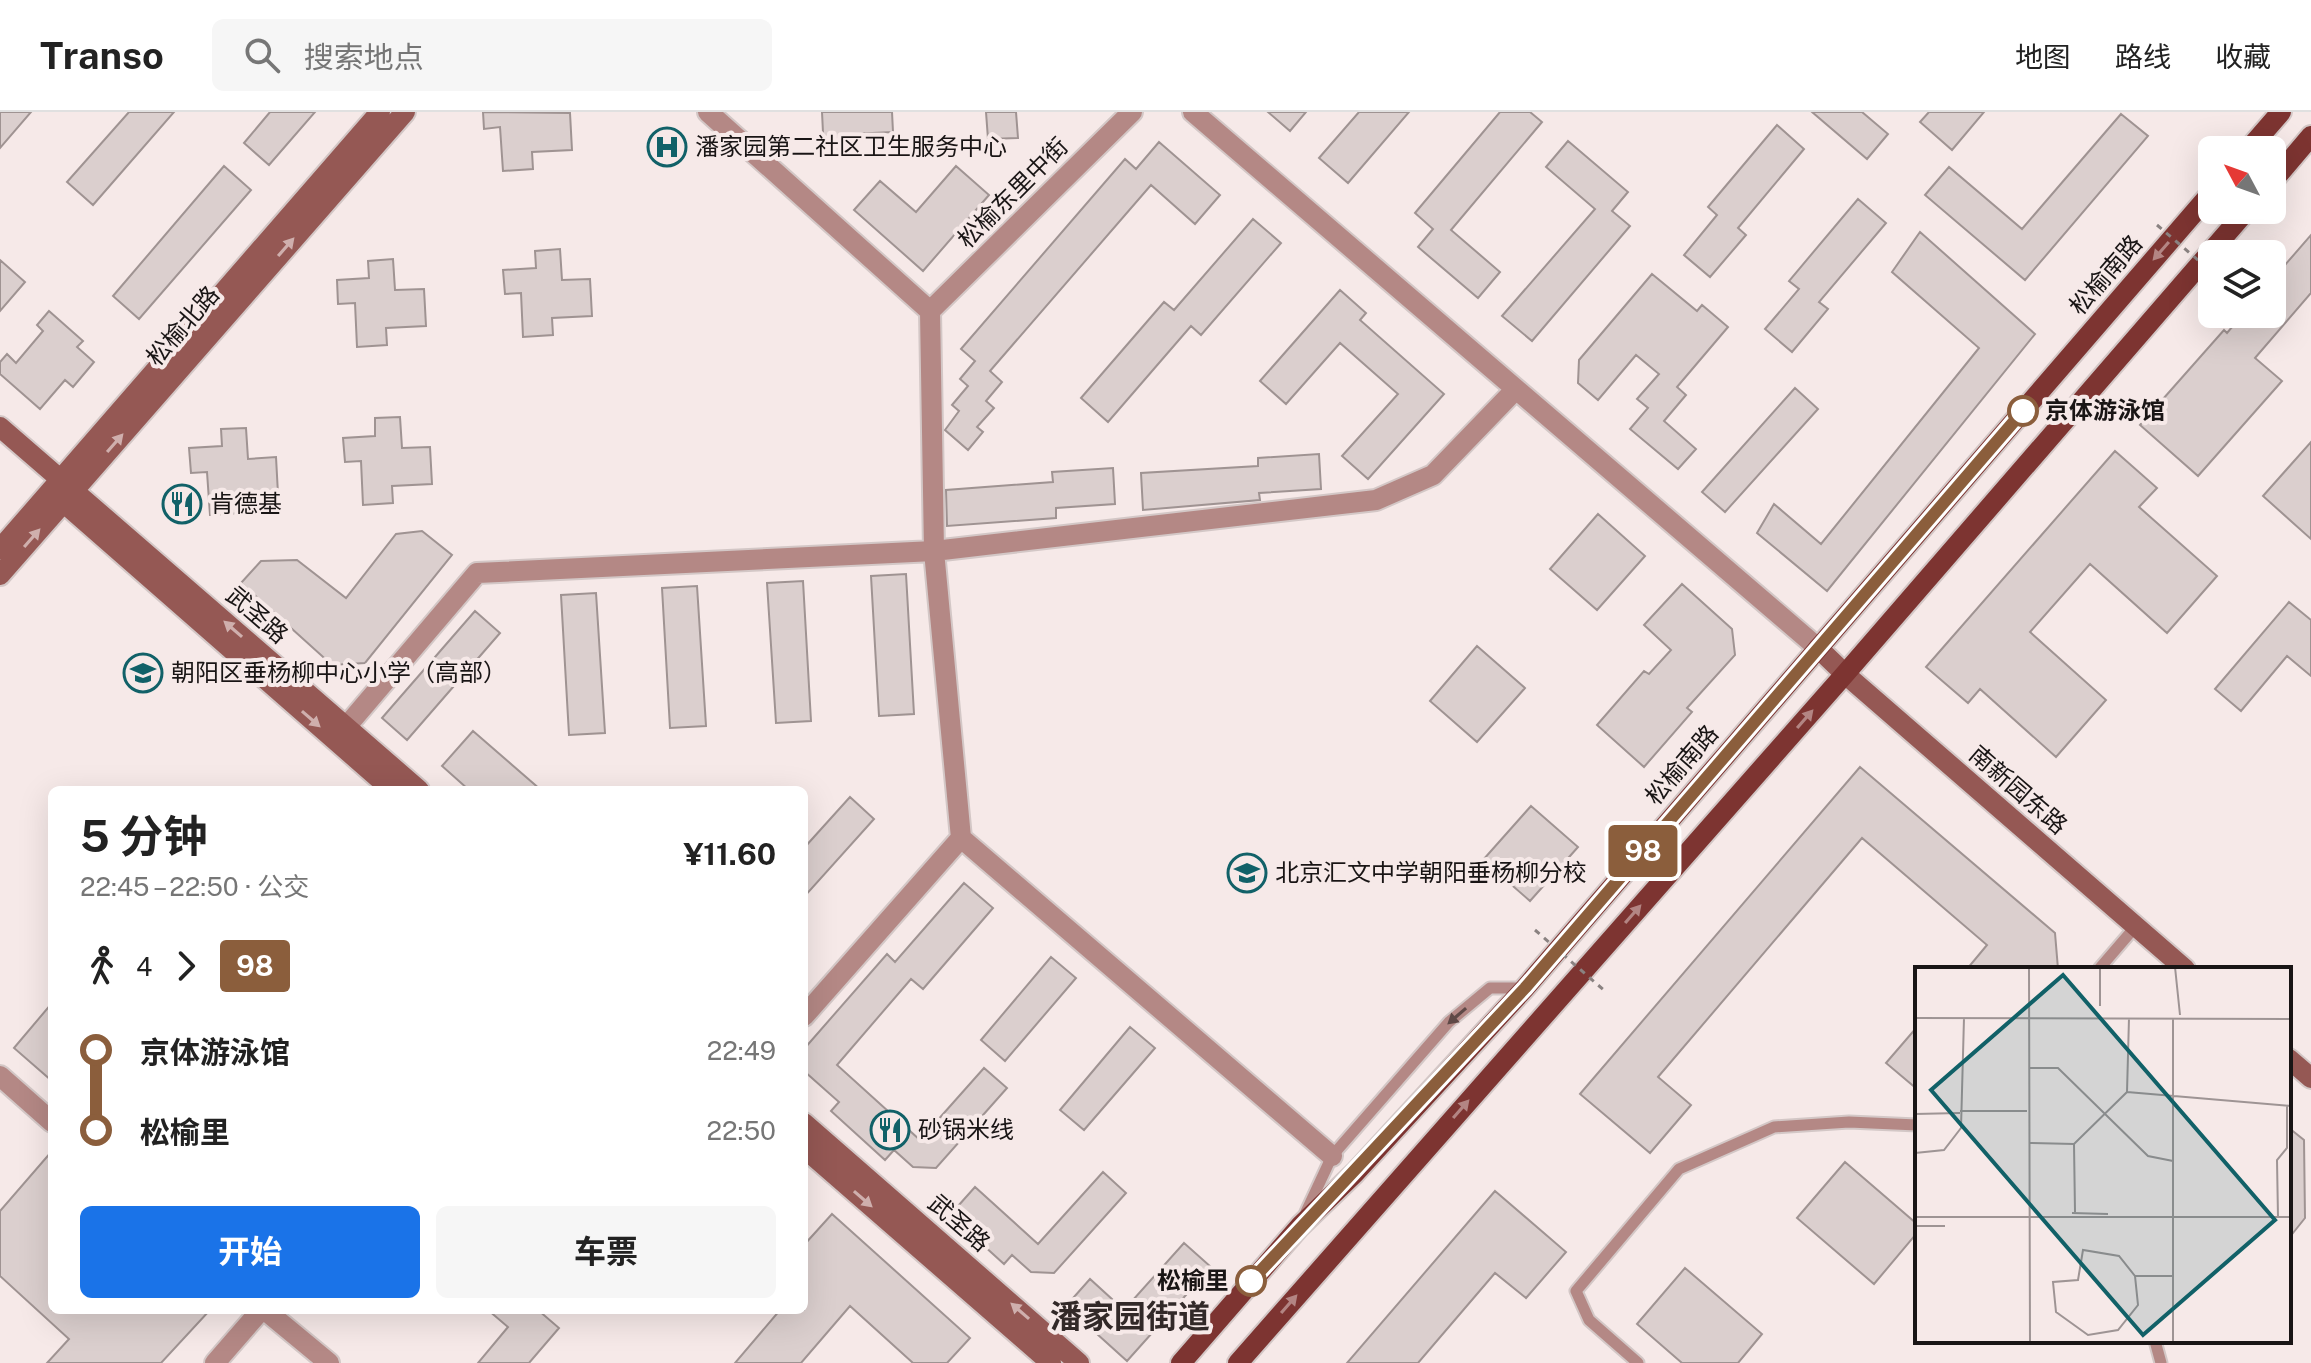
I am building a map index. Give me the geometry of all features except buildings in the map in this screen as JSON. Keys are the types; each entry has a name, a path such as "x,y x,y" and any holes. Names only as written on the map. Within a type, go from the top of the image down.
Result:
{"main road":[{"path":"2260,136 2281,112"},
{"path":"2286,165 2311,136"},
{"name":"松榆南路","path":"1181,1363 1300,1226 1355,1173 1525,988 2198,208"},
{"path":"1238,1363 1845,674 2235,224"}],"street":[{"name":"松榆北路","path":"0,575 380,112"},
{"name":"松榆北路","path":"0,549 66,491 405,112"},
{"path":"708,112 930,311 934,551 961,838 1332,1156"},
{"name":"松榆东里中街","path":"930,311 1132,112"},
{"path":"1193,112 1818,648"},
{"path":"346,727 477,573 934,551 1376,500 1433,475 1515,390"},
{"name":"武圣路","path":"0,427 388,786"},
{"name":"武圣路","path":"66,491 414,786"},
{"name":"南新园东路","path":"1818,648 2183,967"},
{"path":"808,1011 961,838"},
{"path":"2291,1061 2311,1078"},
{"path":"0,1076 48,1118"},
{"name":"武圣路","path":"808,1126 1079,1363"},
{"name":"武圣路","path":"808,1151 1051,1363"},
{"path":"215,1363 259,1314"},
{"path":"268,1314 329,1363"}],"lane":[{"path":"2101,967 2136,926"},
{"path":"1300,1226 1332,1156 1449,1022 1490,988 1525,988"},
{"path":"1638,1363 1589,1320 1576,1291 1679,1169 1774,1127 1849,1122 1915,1125"},
{"path":"2156,1343 2161,1363"}],"path":[{"path":"2157,225 2198,260"},
{"path":"1535,930 1606,992"}],"bus line":[{"name":"98","path":"1251,1281 1525,988 2023,411"}],"place":[{"name":"潘家园第二社区卫生服务中心","path":"667,147"},
{"name":"京体游泳馆","path":"2023,411"},
{"name":"肯德基","path":"182,504"},
{"name":"朝阳区垂杨柳中心小学（高部）","path":"143,673"},
{"name":"北京汇文中学朝阳垂杨柳分校","path":"1247,873"},
{"name":"砂锅米线","path":"890,1130"},
{"name":"松榆里","path":"1251,1281"}],"district":[{"name":"潘家园街道","path":"1130,1317"}]}
